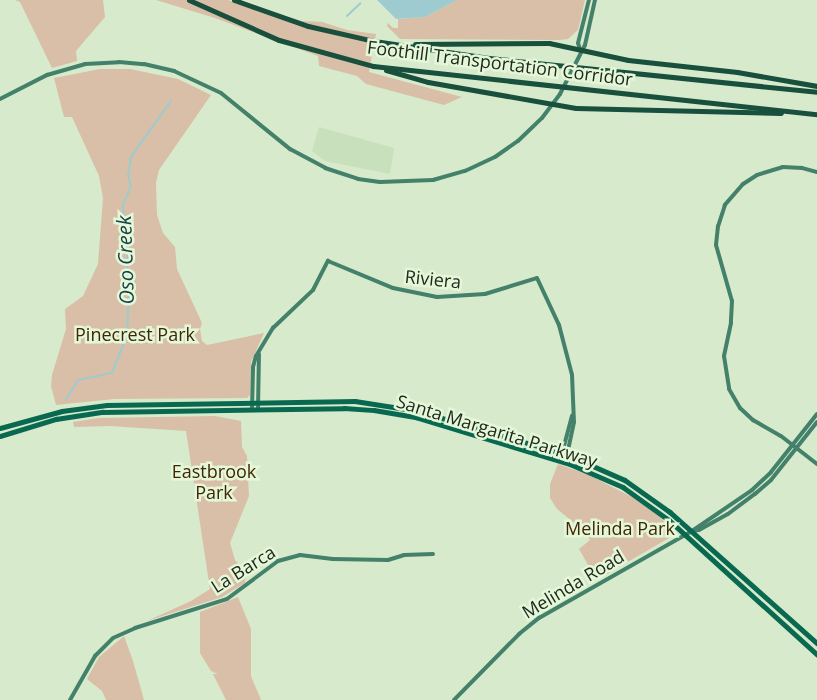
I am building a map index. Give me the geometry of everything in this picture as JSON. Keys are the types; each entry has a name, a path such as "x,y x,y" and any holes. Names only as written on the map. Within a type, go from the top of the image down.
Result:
{"highway":[{"name":"Foothill Transportation Corridor","path":"189,0 279,40 373,66 815,114"},
{"name":"Foothill Transportation Corridor","path":"234,0 308,26 374,41 489,58 817,92"},
{"path":"396,44 549,43 628,60 737,72 817,86"},
{"path":"373,66 428,82 576,108 815,114"}],"main road":[{"name":"Santa Margarita Parkway","path":"0,428 47,414 94,406 355,401 389,405 566,453 633,485 692,531 817,643"},
{"name":"Santa Margarita Parkway","path":"0,436 56,419 92,413 358,408 394,413 563,462 603,477 630,491 685,535 817,654"}],"street":[{"path":"0,99 47,75 85,64 119,62 166,69 221,93 290,149 317,165 358,179 394,183 445,178 482,164 518,141 552,105 578,58 580,49 578,43 589,0"},
{"path":"580,49 585,45 595,0"},
{"path":"817,172 792,167 757,175 737,190 721,215 716,245 732,301 731,323 724,356 729,389 740,408 753,420 817,464"},
{"name":"Riviera","path":"259,354 273,328 313,290 328,261 393,288 437,297 485,294 537,278 559,325 568,354 574,391 573,415 566,453"},
{"path":"255,409 253,367 259,354"},
{"path":"255,402 259,354"},
{"path":"253,367 258,368"},
{"name":"Melinda Road","path":"794,447 817,414"},
{"name":"Melinda Road","path":"454,700 539,618 692,531 752,490 817,422"},
{"path":"563,462 566,453"},
{"name":"La Barca","path":"70,700 95,656 114,638 135,628 227,599 272,564 285,558 300,555 333,559 388,560 404,555 433,554"}],"shaded area":[{"path":"319,127 394,148 390,174 325,161 312,151"}],"green space":[{"path":"15,0 103,0 105,17 76,51 77,61 52,68 20,2"},
{"path":"156,0 228,0 302,21 322,22 347,30 376,34 369,72 462,97 444,105 366,84 357,76 319,66 318,56 215,18"},
{"path":"457,0 585,0 578,30 568,39 400,39 387,26 388,23 393,28 398,28 398,19 425,17"},
{"name":"Pinecrest Park","path":"100,69 130,69 178,79 211,95 159,170 156,183 157,215 163,233 175,247 177,269 202,323 200,329 202,341 207,345 264,333 251,362 250,395 247,398 114,399 56,405 51,386 52,375 66,329 65,309 83,296 98,264 103,198 99,176 72,117 64,117 54,78"},
{"name":"Eastbrook Park","path":"215,416 241,421 242,447 247,456 249,496 230,543 235,560 246,572 245,583 222,597 147,621 191,601 210,589 186,431 110,426 74,427 73,422 99,418"},
{"name":"Melinda Park","path":"558,464 589,475 632,497 658,515 676,534 600,578 595,577 579,549 590,540 582,529 557,509 550,498 550,484"},
{"path":"238,597 251,629 251,676 261,700 226,700 213,674 218,674 211,671 200,653 200,612"},
{"path":"124,636 144,700 106,700 102,691 87,679 99,657"}],"water":[{"path":"377,0 457,0 425,17 396,19"}],"waterway":[{"name":"Oso Creek","path":"347,16 360,4"},
{"name":"Oso Creek","path":"66,400 78,380 112,373 127,336 129,288 126,278 128,250 125,246 128,240 124,230 123,204 131,187 128,176 131,157 171,101"}]}
